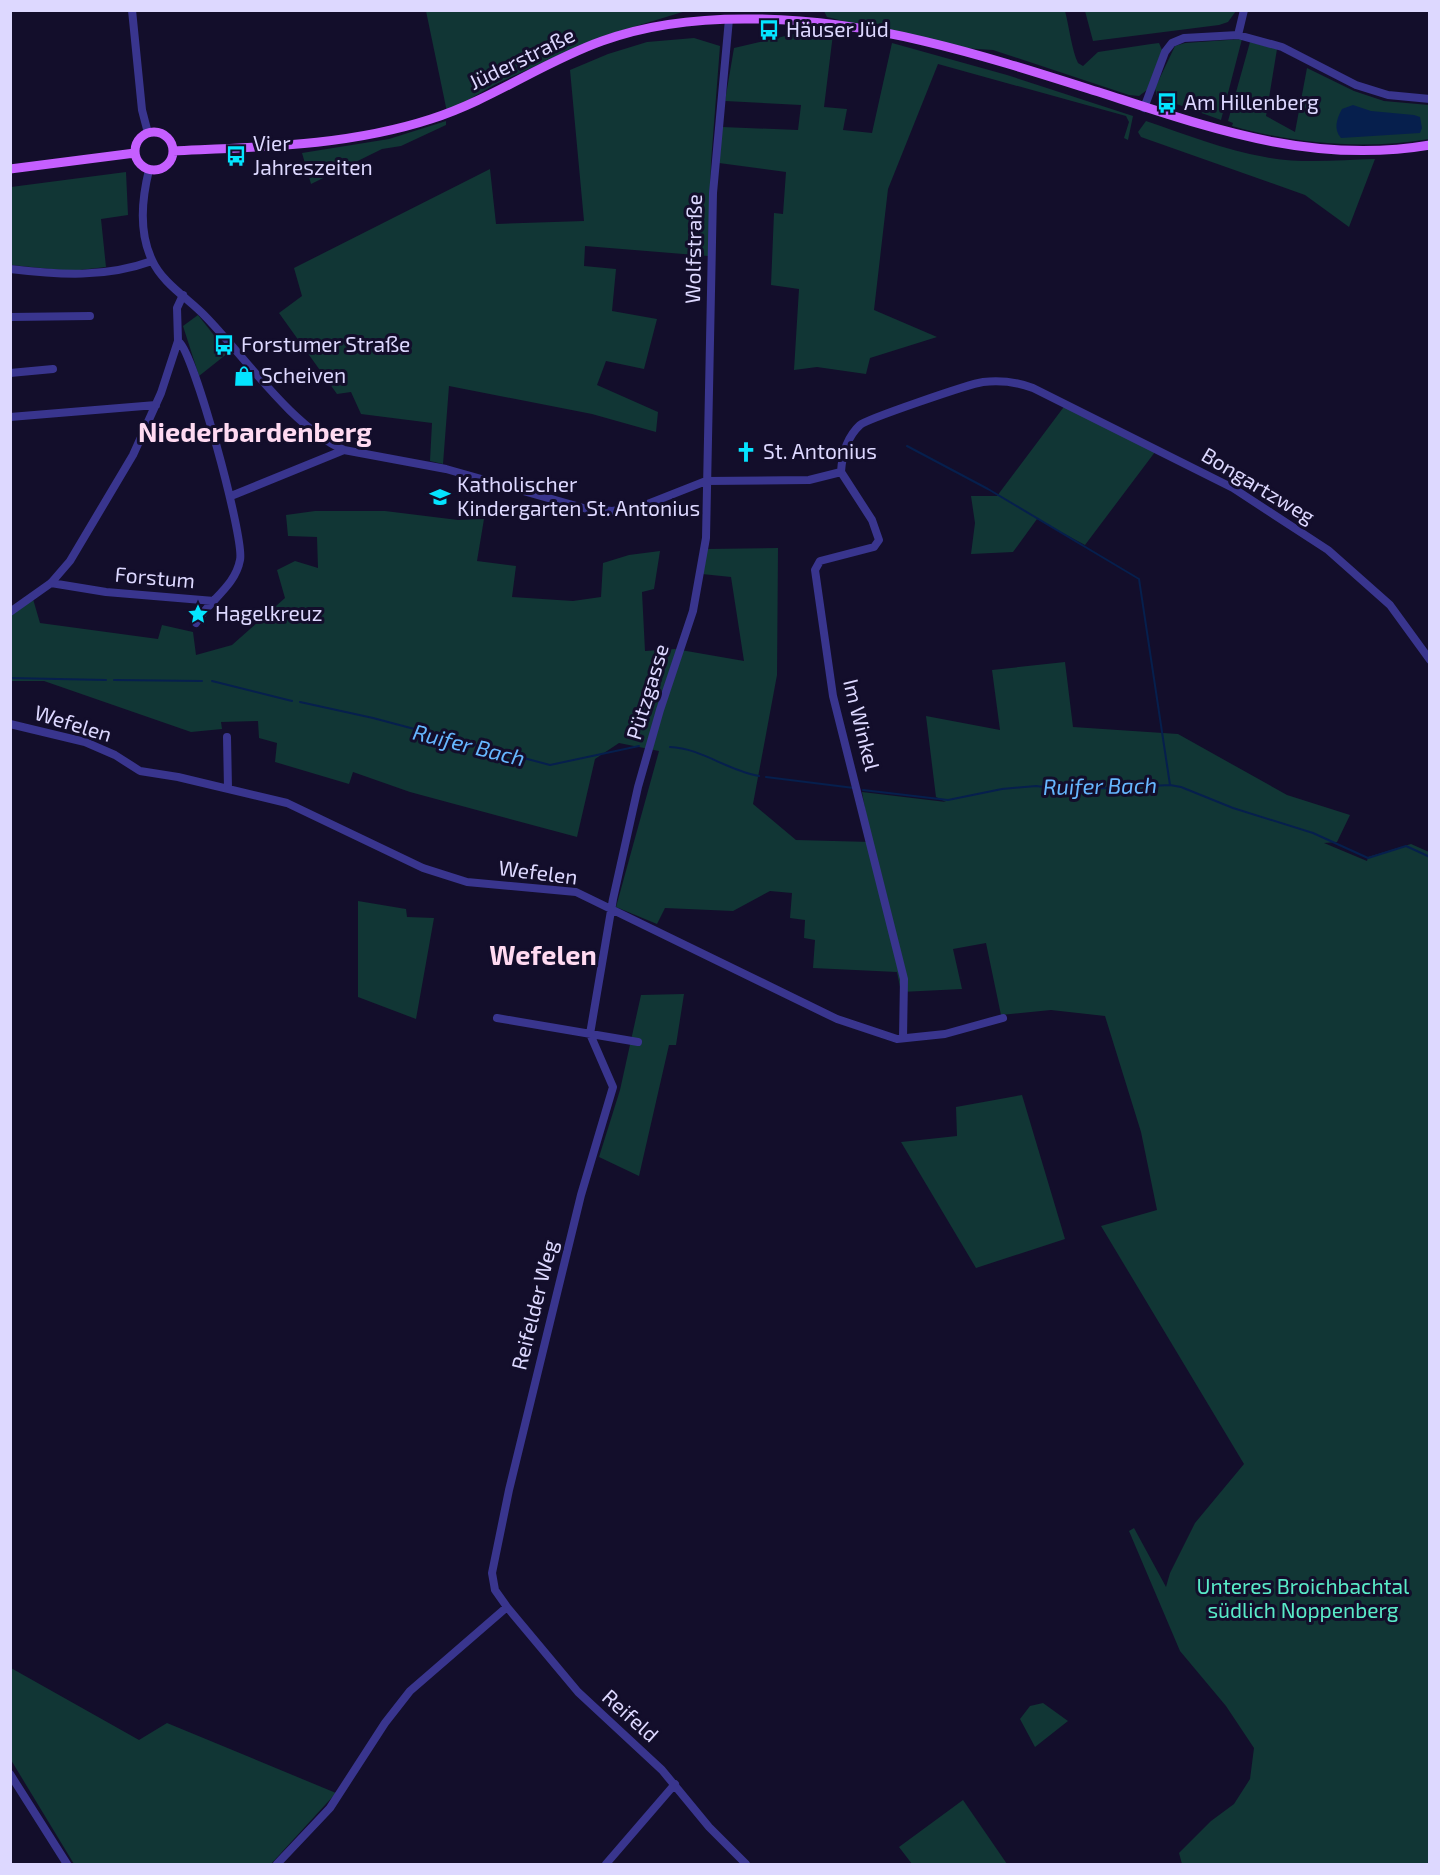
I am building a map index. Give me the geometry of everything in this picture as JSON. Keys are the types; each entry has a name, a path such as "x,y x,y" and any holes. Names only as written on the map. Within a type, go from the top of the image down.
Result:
{"main road":[{"name":"Jüderstraße","path":"173,151 332,141 388,132 447,114 602,40 662,26 729,19 828,23 899,34 955,49 1227,133 1293,146 1377,149 1430,145"},
{"path":"148,133 165,136 173,151 166,167 149,170 139,164 135,153 138,141 148,133"},
{"path":"10,169 135,153"}],"street":[{"path":"132,10 142,110 148,133"},
{"path":"1238,35 1244,10"},
{"name":"Wolfstraße","path":"706,481 710,419 713,193 729,19"},
{"path":"1144,108 1165,52 1172,43 1184,38 1238,35 1264,40 1282,47 1356,85 1388,95 1430,99"},
{"path":"149,170 143,209 152,261 163,276 214,325 266,387 329,443 344,450 446,469 587,509 612,512 640,507 706,481 810,480 841,472"},
{"path":"10,269 79,276 130,268 152,261"},
{"path":"10,612 51,583 70,561 133,455 156,405 178,341 177,308 183,295"},
{"path":"10,317 90,316"},
{"path":"178,341 186,349 231,496 344,450"},
{"path":"10,373 53,369"},
{"name":"Bongartzweg","path":"841,472 842,458 850,438 869,418 893,413 960,388 983,382 1005,381 1033,388 1233,488 1328,550 1390,605 1430,660"},
{"path":"10,417 156,405"},
{"name":"Im Winkel","path":"841,472 872,520 879,540 874,547 820,561 815,570 832,696 904,979 903,1038"},
{"name":"Pützgasse","path":"612,912 638,787 660,710 693,611 706,538 706,481"},
{"name":"Forstum","path":"51,583 106,592 214,601 237,572 241,558 231,496"},
{"path":"196,623 203,610 214,601"},
{"name":"Wefelen","path":"10,724 85,742 115,755 141,771 228,788 287,803 423,868 467,882 576,892 612,912 660,932 844,1022 903,1038"},
{"path":"227,737 228,788"},
{"path":"591,1034 612,912"},
{"path":"497,1018 638,1042"},
{"path":"903,1038 945,1034 1004,1018"},
{"name":"Reifelder Weg","path":"495,1590 492,1573 511,1479 581,1195 613,1087 591,1034"},
{"name":"Reifeld","path":"495,1590 588,1703 675,1784 709,1827 746,1864"},
{"path":"277,1864 330,1808 385,1723 410,1691 507,1607"},
{"path":"10,1774 67,1864"},
{"path":"606,1864 675,1784"}],"green space":[{"path":"1085,10 1236,11 1228,22 1219,25 1093,41"},
{"path":"426,11 686,11 600,37 496,84 447,112"},
{"path":"824,11 1065,11 1076,58 1083,66 1098,52 1159,43 1162,50 1147,90 1139,96 1129,95 993,50 962,48 916,39 827,17"},
{"path":"798,33 833,34 824,107 847,109 843,130 872,133 892,43 1007,75 1133,116 1128,140 1124,138 1129,122 1126,116 938,64 888,189 874,310 937,337 870,358 866,374 817,367 794,370 799,289 771,285 774,213 783,214 786,172 719,163 722,127 798,130 801,105 725,101 734,48"},
{"path":"694,38 720,46 711,162 708,256 585,246 584,266 616,269 612,311 657,319 644,369 606,361 597,385 658,412 656,432 592,414 449,386 443,464 430,461 432,423 361,414 351,392 337,394 279,313 302,296 294,268 490,169 496,224 584,221 570,70 608,54 647,42"},
{"path":"1242,39 1221,120 1157,97 1155,88 1175,46 1185,43"},
{"path":"1250,42 1277,49 1266,116 1295,132 1307,68 1354,91 1384,101 1429,105 1429,139 1380,144 1330,143 1281,137 1232,126 1233,123 1228,121"},
{"path":"446,121 446,125 401,146 382,149 311,184 302,153 389,139"},
{"path":"1146,121 1220,146 1265,157 1306,161 1375,159 1349,227 1305,195 1141,137 1138,132"},
{"path":"126,172 128,215 101,219 106,267 71,271 11,265 11,187"},
{"path":"198,315 228,353 199,376 183,326"},
{"path":"1066,404 1155,452 1085,545 1037,519 1013,552 971,554 975,523 971,496 997,496"},
{"name":"Unteres Broichbachtal südlich Noppenberg","path":"315,511 385,511 458,520 484,519 477,561 516,566 512,597 573,601 601,597 603,563 629,555 660,551 654,589 642,592 645,651 675,649 744,661 731,577 702,574 707,549 778,548 777,675 753,804 796,840 871,842 862,792 946,802 936,797 926,716 1000,730 992,670 1065,662 1073,727 1178,734 1287,795 1350,815 1337,842 1324,843 1367,861 1368,857 1411,844 1429,852 1429,1864 1182,1864 1179,1853 1211,1821 1234,1804 1250,1779 1254,1748 1226,1706 1180,1651 1129,1531 1134,1528 1166,1587 1170,1573 1195,1523 1244,1464 1101,1226 1157,1210 1141,1132 1105,1016 1051,1010 1001,1015 986,943 953,949 962,989 901,992 897,972 813,968 815,940 804,938 805,920 790,918 792,893 770,891 733,911 665,908 657,924 616,907 659,751 619,743 595,759 577,837 410,792 353,772 349,784 275,762 277,743 259,738 258,721 221,722 222,729 191,732 44,681 11,681 10,615 33,599 40,623 158,639 162,625 193,632 196,655 232,645 285,598 277,570 295,561 318,568 317,537 288,536 286,515"},
{"path":"358,901 406,909 407,917 434,918 416,1019 358,997"},
{"path":"684,994 676,1045 669,1045 639,1176 599,1157 620,1090 641,995"},
{"path":"1022,1095 1065,1239 976,1268 901,1142 957,1136 956,1107"},
{"path":"11,1668 139,1740 167,1723 336,1793 271,1864 74,1864 11,1760"},
{"path":"1043,1703 1068,1721 1035,1747 1020,1719 1030,1706"},
{"path":"963,1800 1007,1864 912,1864 899,1847"}],"water":[{"path":"1353,105 1371,111 1420,117 1422,128 1420,133 1341,138 1336,127 1339,116 1342,109"}],"waterway":[{"path":"907,446 988,489 1139,579 1170,785"},
{"name":"Ruifer Bach","path":"10,678 106,680"},
{"name":"Ruifer Bach","path":"114,680 202,681"},
{"name":"Ruifer Bach","path":"212,681 292,701"},
{"name":"Ruifer Bach","path":"300,702 373,718 550,765 639,746"},
{"name":"Ruifer Bach","path":"670,747 693,751 736,770 759,776"},
{"name":"Ruifer Bach","path":"766,777 854,788"},
{"name":"Ruifer Bach","path":"863,790 948,800 1002,789 1036,786 1066,790 1170,785 1313,833 1368,858 1406,846 1430,857"}],"place":[{"name":"Häuser Jüd","path":"769,30"},
{"name":"Am Hillenberg","path":"1167,103"},
{"name":"Vier Jahreszeiten","path":"236,156"},
{"name":"Forstumer Straße","path":"224,345"},
{"name":"Scheiven","path":"244,376"},
{"name":"St. Antonius","path":"746,452"},
{"name":"Katholischer Kindergarten St. Antonius","path":"440,497"},
{"name":"Hagelkreuz","path":"198,614"}],"district":[{"name":"Niederbardenberg","path":"255,433"},
{"name":"Wefelen","path":"543,956"}]}
